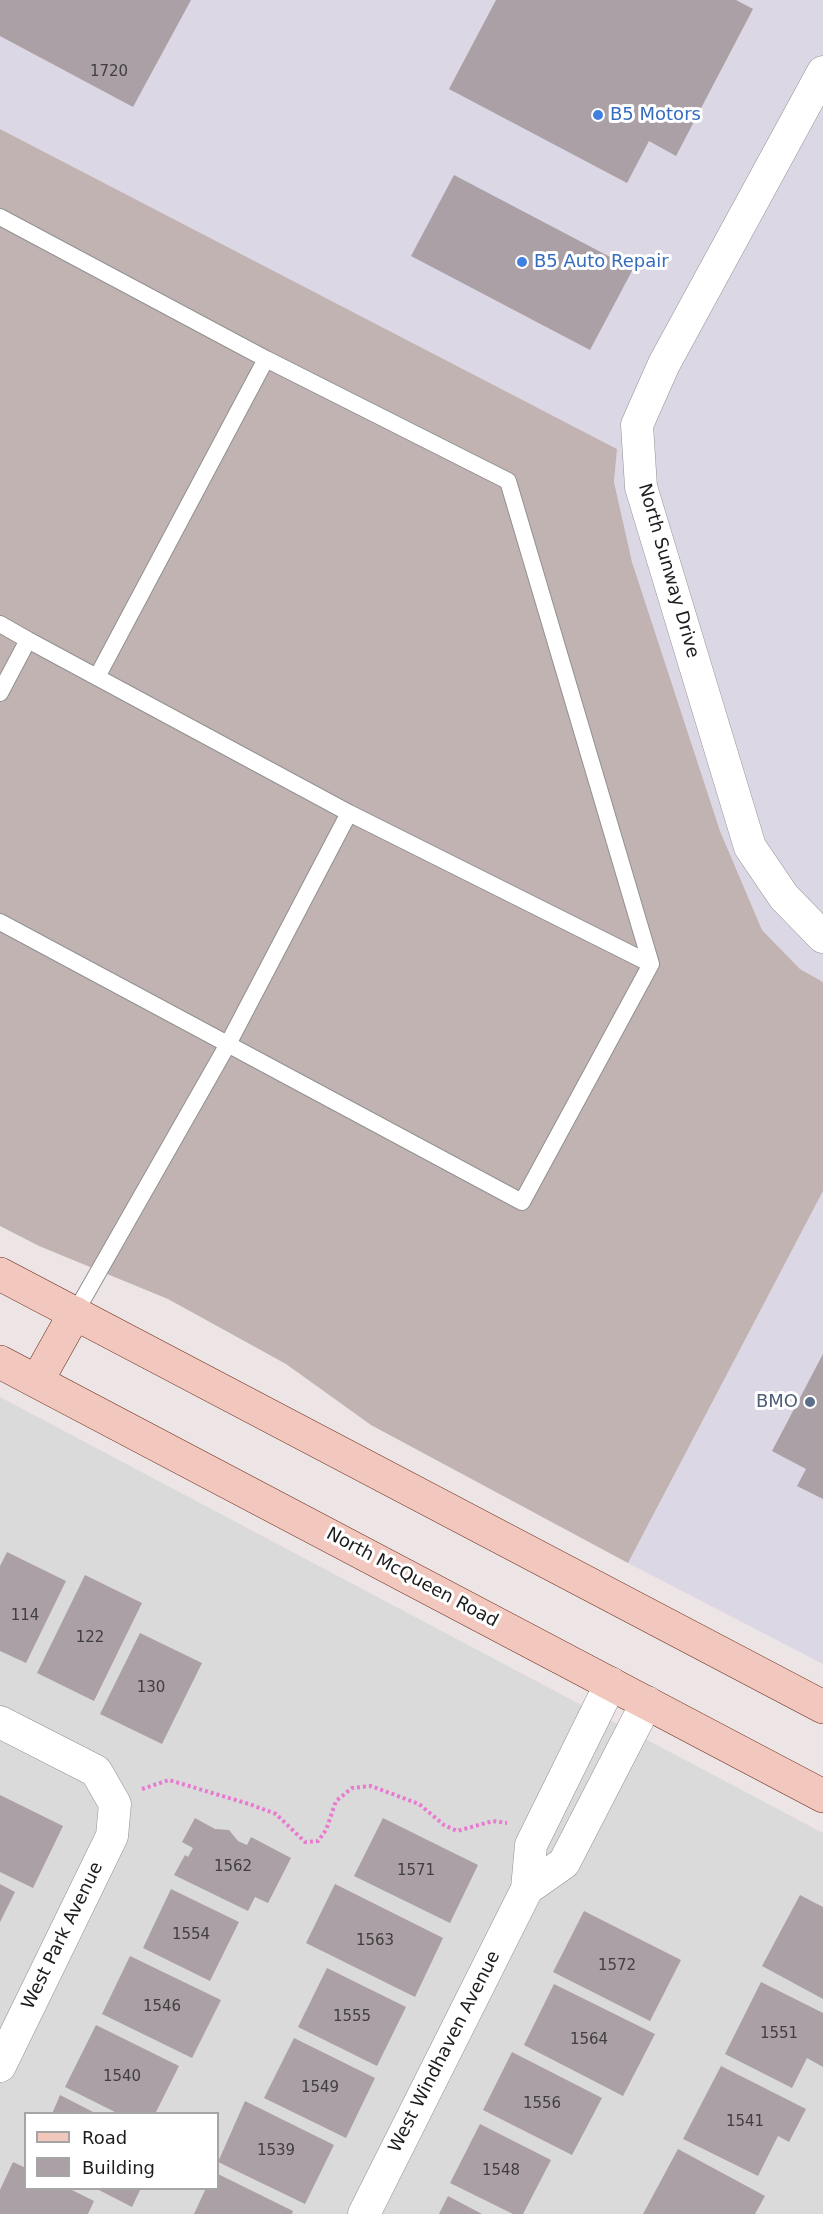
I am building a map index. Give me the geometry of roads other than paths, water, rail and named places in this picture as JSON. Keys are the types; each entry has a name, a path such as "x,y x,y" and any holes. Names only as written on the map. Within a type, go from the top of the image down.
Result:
{"main road":[{"path":"0,1274 823,1707"},
{"path":"37,1381 75,1313"},
{"name":"North McQueen Road","path":"0,1362 823,1796"}],"street":[{"name":"North Sunway Drive","path":"823,72 664,364 637,425 641,487 750,847 783,897 823,937"},
{"name":"West Windhaven Avenue","path":"364,2214 526,1889 531,1845 611,1683"},
{"name":"West Windhaven Avenue","path":"526,1889 564,1863 647,1702"},
{"name":"West Park Avenue","path":"0,1722 96,1771 115,1804 112,1836 0,2066"},
{"path":"545,1818 578,1836"}],"lane":[{"path":"0,217 266,359 508,481 651,964 522,1202 0,922"},
{"path":"97,677 266,359"},
{"path":"0,624 349,813 651,964"},
{"path":"0,693 28,640"},
{"path":"75,1313 228,1044 349,813"}],"place":[{"name":"B5 Motors","path":"598,115"},
{"name":"B5 Auto Repair","path":"522,262"},
{"name":"BMO","path":"810,1402"}]}
